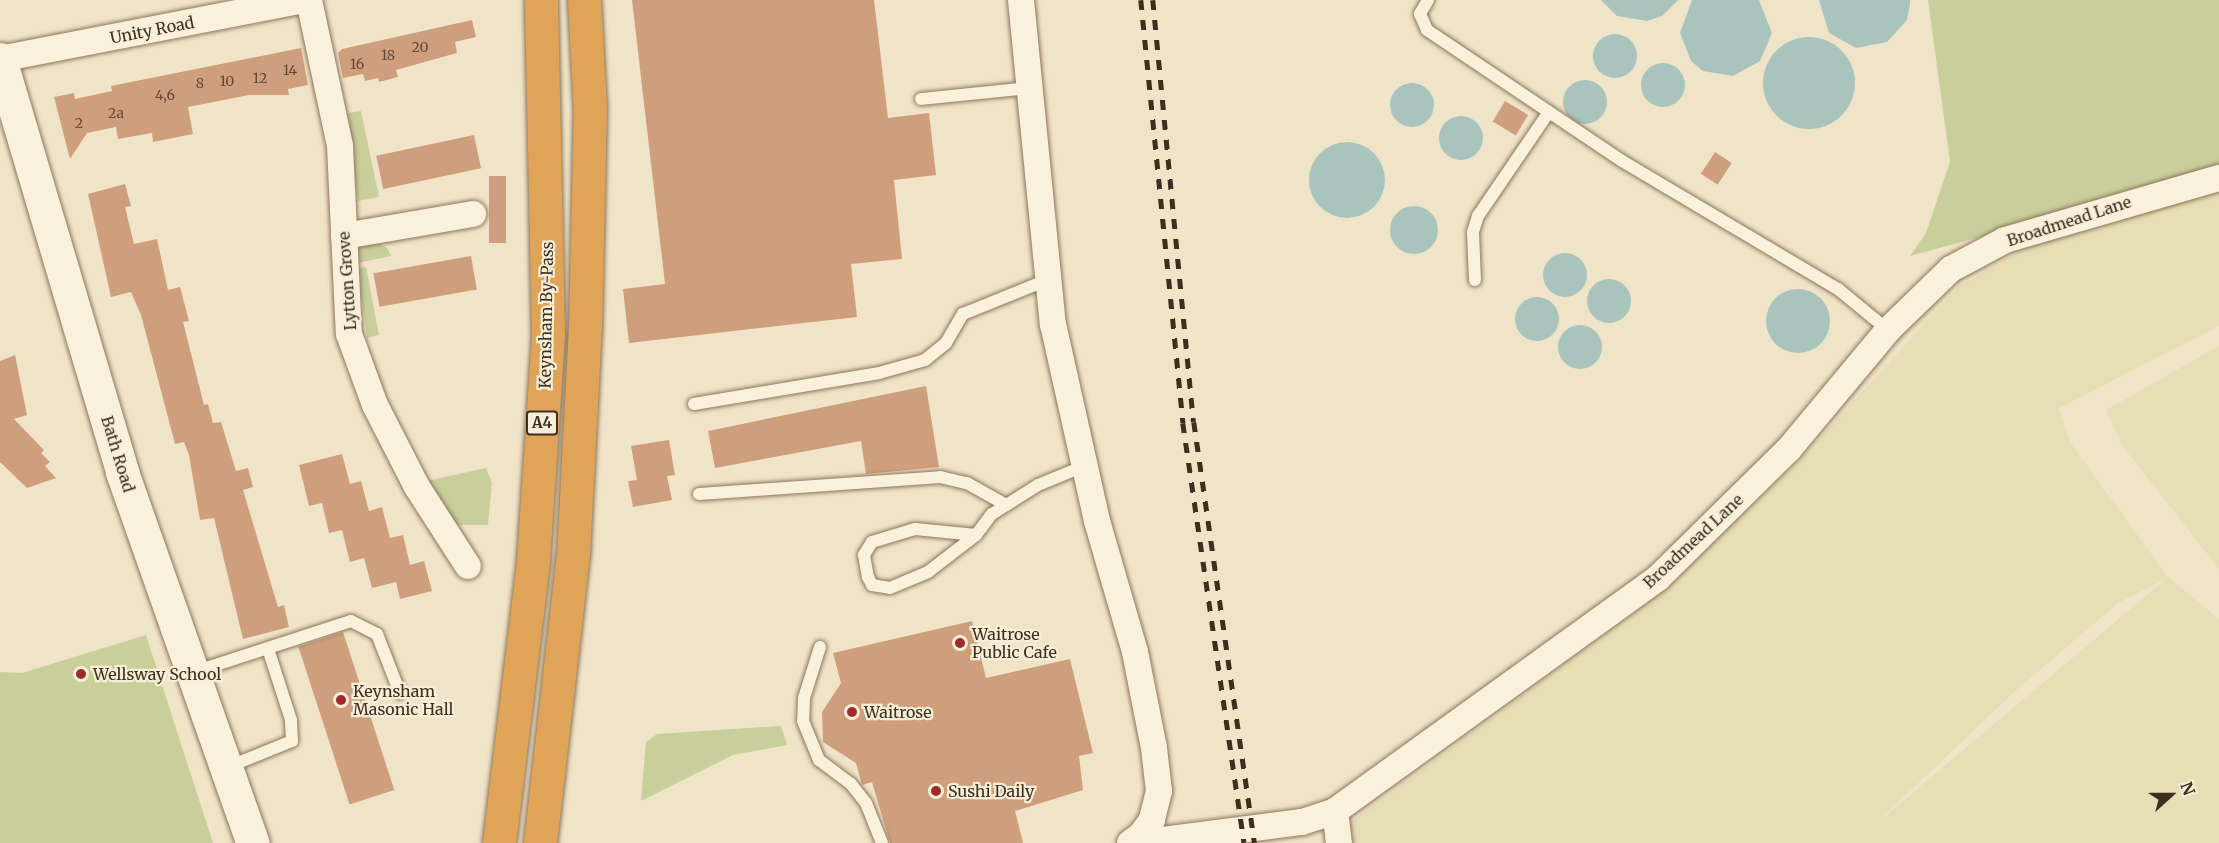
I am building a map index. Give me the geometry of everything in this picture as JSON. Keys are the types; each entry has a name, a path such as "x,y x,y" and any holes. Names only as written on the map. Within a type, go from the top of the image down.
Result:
{"highway":[{"name":"Keynsham By-Pass","path":"499,843 532,561 548,336 541,0"},
{"name":"A4","path":"540,843 576,507 590,122 584,0"}],"main road":[{"name":"Bath Road","path":"0,59 122,472 253,843"}],"street":[{"name":"Unity Road","path":"0,59 304,0"},
{"name":"Lytton Grove","path":"309,0 340,146 349,334 375,405 417,487 461,535 468,566"},
{"path":"1021,0 1047,280 1084,466 1135,652 1154,748 1159,791 1152,820 1136,839"},
{"name":"Broadmead Lane","path":"1136,839 1163,840 1302,822 1335,810 1658,578 1789,449 1888,330 1951,269 2005,240 2219,178"},
{"path":"344,236 474,213"},
{"path":"1335,810 1339,843"}],"lane":[{"path":"1428,0 1420,14 1427,30 1622,161 1838,289 1888,330"},
{"path":"921,99 1030,88"},
{"path":"1475,280 1473,232 1478,216 1549,112"},
{"path":"694,404 879,373 925,360 946,343 963,314 1047,280"},
{"path":"976,535 915,529 872,542 864,555 868,578 880,589 890,588 928,572 976,535 992,514 1038,485 1084,466"},
{"path":"699,494 940,477 967,483 1006,505"},
{"path":"193,672 351,621 362,624 377,634 400,693"},
{"path":"820,647 804,698 803,721 819,760 851,784 874,822 882,843"},
{"path":"226,767 292,741 291,720 268,648"},
{"path":"874,822 874,843"}],"shaded area":[{"path":"2219,188 2219,326 2059,408 2070,442 2168,577 2219,619 2219,843 1352,843 1350,823 1657,596 1798,462 1958,287 2035,242","holes":["2166,579 1872,827 2012,694 2118,603"]},
{"path":"2219,346 2219,569 2121,444 2106,410"}],"green space":[{"path":"1928,0 2219,0 2219,172 1910,256 1926,233 1950,162"},
{"path":"361,111 379,197 358,201 348,113"},
{"path":"375,241 387,248 391,256 358,263 359,245"},
{"path":"366,267 379,335 367,338 358,269"},
{"path":"486,468 492,483 488,525 455,525 422,482"},
{"name":"Wellsway School","path":"146,635 213,843 0,843 0,672 22,673"},
{"path":"781,726 787,745 733,755 641,801 646,742 657,734"}],"water":[{"path":"1601,0 1678,0 1662,16 1647,21 1617,16"},
{"path":"1692,0 1759,0 1772,33 1760,61 1733,76 1703,71 1691,61 1680,33"},
{"path":"1819,0 1910,0 1910,4 1907,20 1887,42 1856,48 1829,33"},
{"path":"1615,34 1630,41 1637,56 1630,71 1615,78 1600,71 1593,56 1600,41"},
{"path":"1809,37 1826,41 1841,51 1851,66 1855,83 1851,100 1841,115 1826,125 1809,129 1792,125 1777,115 1767,100 1763,83 1767,66 1777,51 1792,41"},
{"path":"1663,63 1678,70 1685,85 1678,100 1663,107 1648,100 1641,85 1648,70"},
{"path":"1585,80 1600,87 1607,102 1600,117 1585,124 1570,117 1563,102 1570,87"},
{"path":"1412,83 1421,84 1428,89 1433,96 1433,114 1428,121 1421,126 1412,127 1403,126 1396,121 1391,114 1390,105 1391,96 1396,89 1403,84"},
{"path":"1461,116 1470,117 1477,122 1482,129 1482,147 1477,154 1470,159 1461,160 1452,159 1445,154 1440,147 1439,138 1440,129 1445,122 1452,117"},
{"path":"1347,142 1361,145 1374,153 1382,166 1385,180 1382,194 1374,207 1361,215 1347,218 1333,215 1320,207 1312,194 1309,180 1312,166 1320,153 1333,145"},
{"path":"1414,206 1431,213 1438,230 1431,247 1414,254 1397,247 1390,230 1397,213"},
{"path":"1565,253 1580,260 1587,275 1580,290 1565,297 1550,290 1543,275 1550,260"},
{"path":"1609,279 1624,286 1631,301 1624,316 1609,323 1594,316 1587,301 1594,286"},
{"path":"1792,289 1804,289 1821,298 1828,309 1830,321 1828,333 1821,344 1804,353 1792,353 1780,348 1771,339 1766,327 1766,315 1771,303 1780,294"},
{"path":"1537,297 1552,304 1559,319 1552,334 1537,341 1522,334 1515,319 1522,304"},
{"path":"1580,325 1595,332 1602,347 1595,362 1580,369 1565,362 1558,347 1565,332"}],"building":[{"path":"632,0 874,0 888,118 929,113 936,175 894,180 902,259 851,264 857,317 629,343 623,289 665,284"},
{"path":"472,20 476,37 455,42 457,53 396,70 398,77 379,82 378,78 365,81 363,74 343,78 338,53 342,49"},
{"path":"301,48 308,85 288,89 289,95 249,95 188,107 193,134 153,142 152,133 118,139 116,127 87,133 70,159 54,97 74,93 75,99 112,91 111,86"},
{"path":"1505,101 1528,115 1516,135 1493,122"},
{"path":"474,135 481,168 383,189 376,156"},
{"path":"1715,152 1732,163 1718,185 1701,174"},
{"path":"489,176 506,176 506,243 489,243"},
{"path":"125,184 131,206 125,207 134,244 157,239 168,290 180,287 189,321 183,322 204,405 208,404 213,423 221,422 236,471 248,468 253,487 243,490 278,607 284,605 289,627 243,639 214,518 200,520 189,455 184,442 175,444 141,315 131,292 111,297 88,194"},
{"path":"471,256 477,289 379,307 374,273"},
{"path":"15,355 27,415 14,419 44,450 41,453 50,462 45,466 56,478 27,488 0,462 0,361"},
{"path":"926,386 939,467 866,474 861,441 715,468 708,431"},
{"path":"669,440 675,475 667,476 672,500 633,507 628,481 637,480 631,446"},
{"path":"342,454 350,484 361,481 369,511 382,507 390,538 403,535 410,565 424,561 432,591 400,599 396,582 372,588 364,558 350,562 342,530 329,533 322,503 309,506 299,465"},
{"path":"972,621 986,678 1070,659 1093,753 1079,756 1083,790 1015,811 1023,843 890,843 872,782 862,785 856,763 823,742 822,712 841,683 833,653"},
{"path":"343,632 394,790 350,804 298,647"}],"railway":[{"path":"1141,0 1183,423 1244,843"},
{"path":"1153,0 1194,422 1255,843"}],"place":[{"name":"Waitrose Public Cafe","path":"960,643"},
{"name":"Wellsway School","path":"81,674"},
{"name":"Keynsham Masonic Hall","path":"341,700"},
{"name":"Waitrose","path":"852,712"},
{"name":"Sushi Daily","path":"936,791"}]}
